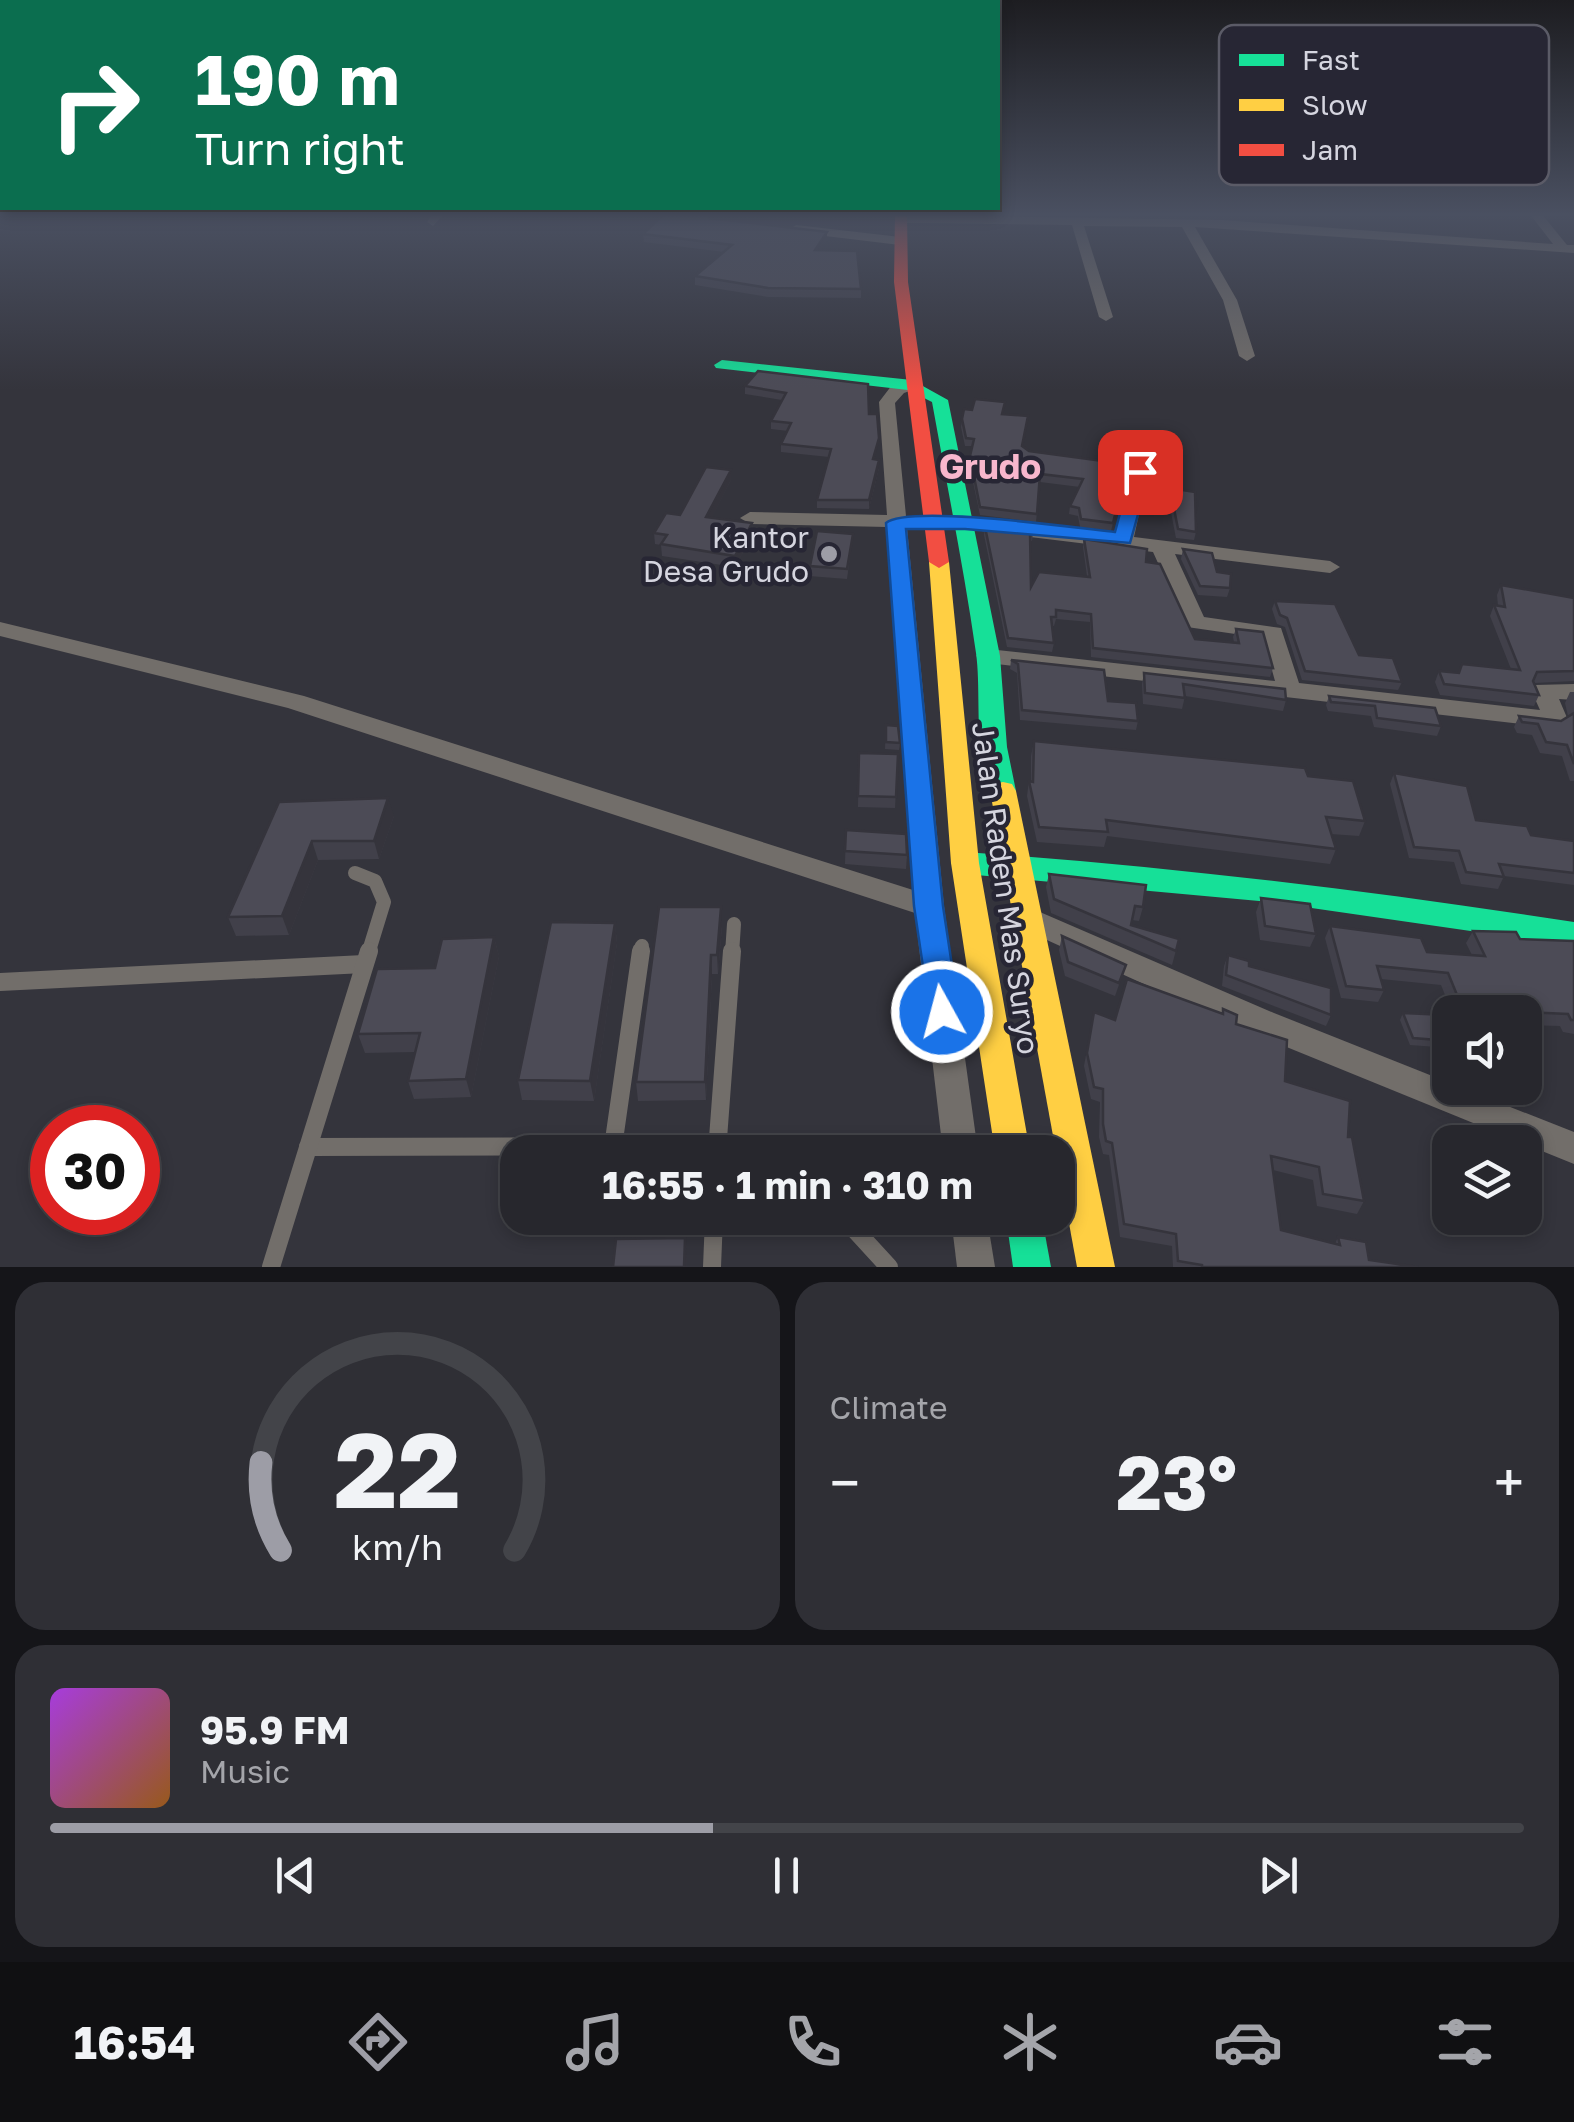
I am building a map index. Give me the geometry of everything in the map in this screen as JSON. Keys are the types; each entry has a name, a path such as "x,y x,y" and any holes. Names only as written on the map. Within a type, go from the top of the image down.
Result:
{"street":[{"name":"Jalan Raden Mas Suryo","path":"903,272 912,386 933,523 965,862 1010,1135"},
{"path":"1093,272 1106,318"},
{"path":"1214,272 1230,300 1247,356"},
{"path":"722,365 912,386 940,400 988,656 994,747 1015,864 1096,1267"},
{"path":"912,386 898,390 887,402 929,906 959,1135"},
{"path":"1123,539 1147,438"},
{"path":"750,518 965,523 1123,539 1330,567"},
{"path":"1160,545 1189,616 1204,624 1272,633 1290,688"},
{"path":"0,629 294,702 929,906"},
{"path":"988,656 1556,720 1543,690 1574,692"},
{"path":"965,862 1015,864 1460,915 1574,934"},
{"path":"1026,918 1263,1024 1574,1148"},
{"path":"971,1235 976,1267"},
{"path":"1027,1235 1032,1267"}],"lane":[{"path":"271,1267 384,902 375,881 355,873"},
{"path":"719,1135 734,924"},
{"path":"615,1135 642,946"},
{"path":"0,982 364,964"},
{"path":"308,1147 500,1148"},
{"path":"712,1267 713,1235"},
{"path":"860,1235 889,1267"}],"building":[{"path":"700,272 859,272 861,289 768,288 695,276"},
{"path":"758,371 868,384 869,414 877,414 879,438 873,459 879,460 869,500 817,500 831,449 781,444 791,423 771,421 786,393 745,386"},
{"path":"975,399 1005,402 1002,414 1028,416 1022,446 1029,451 1102,461 1115,434 1134,437 1113,523 1081,519 1079,508 1070,506 1083,479 1040,474 1037,514 980,507 970,456 974,439 966,438 962,419 964,409 972,410"},
{"path":"706,467 731,470 706,517 752,523 735,556 661,544 667,535 654,533 666,513 680,515"},
{"path":"1170,488 1195,492 1196,532 1178,529"},
{"path":"985,527 1030,533 1031,587 1039,572 1090,577 1084,539 1147,549 1146,562 1160,564 1195,639 1239,643 1236,629 1263,632 1273,668 1093,648 1091,614 1056,610 1056,617 1051,617 1054,643 1008,638"},
{"path":"817,531 853,534 847,569 810,566"},
{"path":"1183,549 1212,553 1217,572 1231,574 1230,588 1200,586"},
{"path":"1501,585 1574,598 1574,671 1537,672 1533,681 1539,695 1444,684 1439,671 1459,673 1462,664 1520,670 1494,605 1505,607"},
{"path":"1275,601 1335,604 1359,655 1393,658 1402,682 1305,671 1287,618 1280,615"},
{"path":"1011,660 1104,670 1108,701 1136,703 1138,721 1022,710 1018,664"},
{"path":"1144,673 1285,689 1286,700 1183,684 1185,698 1145,693"},
{"path":"1329,696 1435,708 1441,726 1377,718 1375,706 1331,702"},
{"path":"1574,713 1574,764 1567,745 1546,742 1538,724 1522,722 1519,716 1561,721"},
{"path":"886,725 898,726 900,743 886,742"},
{"path":"1034,741 1305,768 1308,776 1353,781 1365,821 1326,817 1336,849 1106,820 1108,832 1039,827 1029,781 1033,782"},
{"path":"859,753 898,754 896,797 858,796"},
{"path":"1394,773 1467,786 1476,820 1527,826 1531,835 1574,841 1574,873 1499,864 1504,877 1466,872 1459,851 1414,847"},
{"path":"388,798 374,841 312,841 282,916 228,917 279,802"},
{"path":"846,830 906,834 907,855 845,851"},
{"path":"1049,874 1146,885 1143,907 1135,906 1131,925 1179,939 1176,951 1054,899"},
{"path":"1261,898 1310,904 1316,934 1265,926"},
{"path":"659,907 721,907 717,955 711,955 705,1082 636,1082"},
{"path":"551,922 615,923 590,1081 518,1080"},
{"path":"1330,926 1421,938 1427,952 1485,956 1473,931 1516,932 1520,939 1574,941 1574,1020 1568,1014 1542,1013 1542,995 1457,995 1448,973 1377,966 1384,990 1346,986"},
{"path":"1062,936 1126,965 1119,983 1068,962"},
{"path":"494,937 466,1079 408,1081 420,1033 358,1034 377,969 435,968 442,939"},
{"path":"1228,955 1249,961 1249,966 1331,988 1331,1015 1226,975"},
{"path":"1127,979 1223,1014 1223,1009 1237,1015 1236,1024 1287,1040 1285,1081 1350,1101 1348,1137 1352,1137 1364,1201 1323,1194 1319,1167 1271,1156 1281,1230 1340,1245 1338,1237 1366,1242 1369,1260 1418,1267 1202,1267 1178,1261 1176,1234 1124,1224 1112,1143 1106,1141 1103,1124 1103,1089 1094,1087 1087,1053 1094,1012 1115,1020"},
{"path":"1403,1013 1432,1014 1432,1040 1413,1038"},
{"path":"685,1238 684,1267 613,1267 616,1239"}],"traffic: fast":[{"path":"722,365 912,385 940,400 988,656 994,747 1003,791"},
{"path":"965,863 1270,891 1574,934"},
{"path":"1027,1235 1032,1267"}],"traffic: slow":[{"path":"939,562 965,863 1010,1135"},
{"path":"1003,791 1096,1267"}],"traffic: jam":[{"path":"901,272 939,562"}],"place":[{"name":"Kantor Desa Grudo","path":"829,554"}],"district":[{"name":"Grudo","path":"990,466"}],"route":[{"path":"942,1012 929,906 896,523 965,523 1123,539 1140,472"}]}
